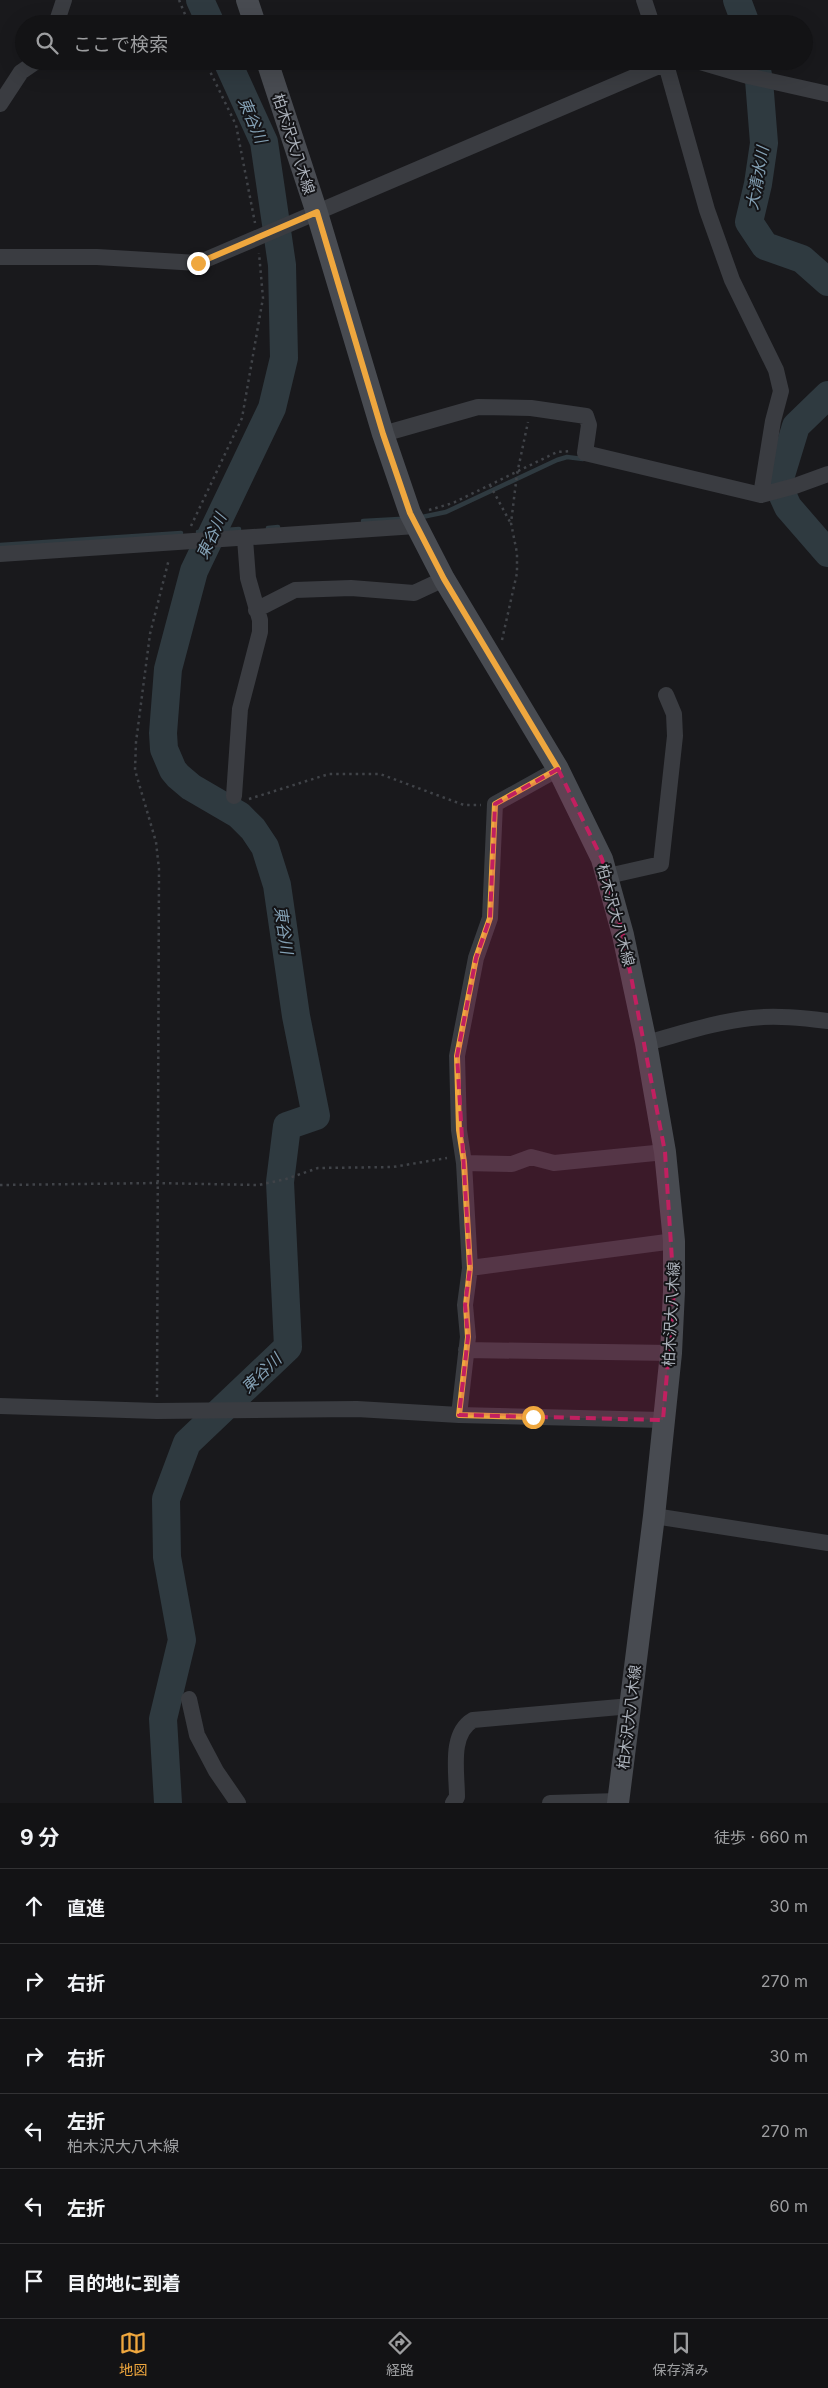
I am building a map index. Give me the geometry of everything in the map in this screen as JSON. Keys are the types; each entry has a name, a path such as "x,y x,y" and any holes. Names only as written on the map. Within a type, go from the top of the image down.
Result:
{"main road":[{"path":"247,0 252,15"},
{"name":"柏木沢大八木線","path":"270,70 317,212 383,434 421,518 444,579 558,769 608,876 646,1043 665,1152 674,1241 674,1291 671,1353 654,1516 618,1802"}],"street":[{"path":"59,15 64,0"},
{"path":"644,0 649,15"},
{"path":"0,104 24,70"},
{"path":"0,258 98,258 198,263 648,70"},
{"path":"669,70 707,210 732,280 776,370 781,391 773,421 765,495"},
{"path":"728,70 828,94"},
{"path":"383,434 478,407 531,408 586,416 589,425 585,453 765,495 828,474"},
{"path":"0,554 241,539 421,518"},
{"path":"234,796 240,709 260,632 260,620 248,578 241,539"},
{"path":"256,610 295,590 351,588 414,593 444,579"},
{"path":"608,876 661,864 675,736 674,714 666,695"},
{"path":"459,1415 468,1337 466,1305 470,1268 464,1159 459,1130 457,1056 476,958 490,918 495,804 558,769"},
{"path":"646,1043 728,1021 791,1017 828,1021"},
{"path":"464,1159 512,1164 530,1157 554,1163 665,1152"},
{"path":"470,1268 674,1241"},
{"path":"466,1350 671,1353"},
{"path":"0,1406 157,1411 357,1409 459,1415 663,1420"},
{"path":"654,1516 828,1543"},
{"path":"190,1699 197,1736 216,1771 238,1803"},
{"path":"453,1803 457,1797 457,1742 466,1725 473,1720 631,1706"},
{"path":"550,1803 618,1802"}],"path":[{"path":"179,0 185,15"},
{"path":"157,1411 156,1183 159,869 156,842 135,770 136,742 150,634 191,526 242,418 263,298 260,236 236,126 209,70"},
{"path":"495,663 508,622 517,573 517,553 511,523 517,473 531,408"},
{"path":"421,518 557,452 585,453"},
{"path":"490,486 511,523"},
{"path":"234,796 241,802 329,774 380,774 464,805 495,804"},
{"path":"0,1185 156,1183 259,1185 286,1179 318,1168 393,1167 464,1159"}],"highlighted area":[{"path":"558,769 602,859 623,935 665,1152 674,1291 663,1420 459,1415 468,1337 465,1305 470,1268 457,1056 476,958 490,918 495,804"}],"waterway":[{"name":"東谷川","path":"200,0 207,15"},
{"name":"大清水川","path":"737,0 743,15"},
{"name":"東谷川","path":"168,1803 163,1719 182,1640 167,1557 166,1499 187,1443 288,1347 280,1182 287,1126 316,1116 296,1016 277,885 265,847 253,829 239,815 191,787 178,776 173,770 164,749 163,733 168,669 194,571 272,408 284,358 282,265 264,142 231,70"},
{"name":"大清水川","path":"757,70 764,143 758,184 749,222 765,246 802,259 828,282"},
{"name":"大清水川","path":"828,395 796,426 778,485 788,507 828,553"},
{"path":"422,517 446,512 557,460 567,457 583,459"},
{"path":"363,521 399,519"},
{"path":"268,528 278,527"},
{"name":"東谷川","path":"198,532 239,529"},
{"path":"0,545 181,533"}],"route":[{"path":"198,263 317,212 383,434 410,513 444,579 558,769 495,804 490,918 476,958 457,1056 459,1130 464,1162 470,1268 466,1305 468,1337 459,1415 533,1417"}]}
